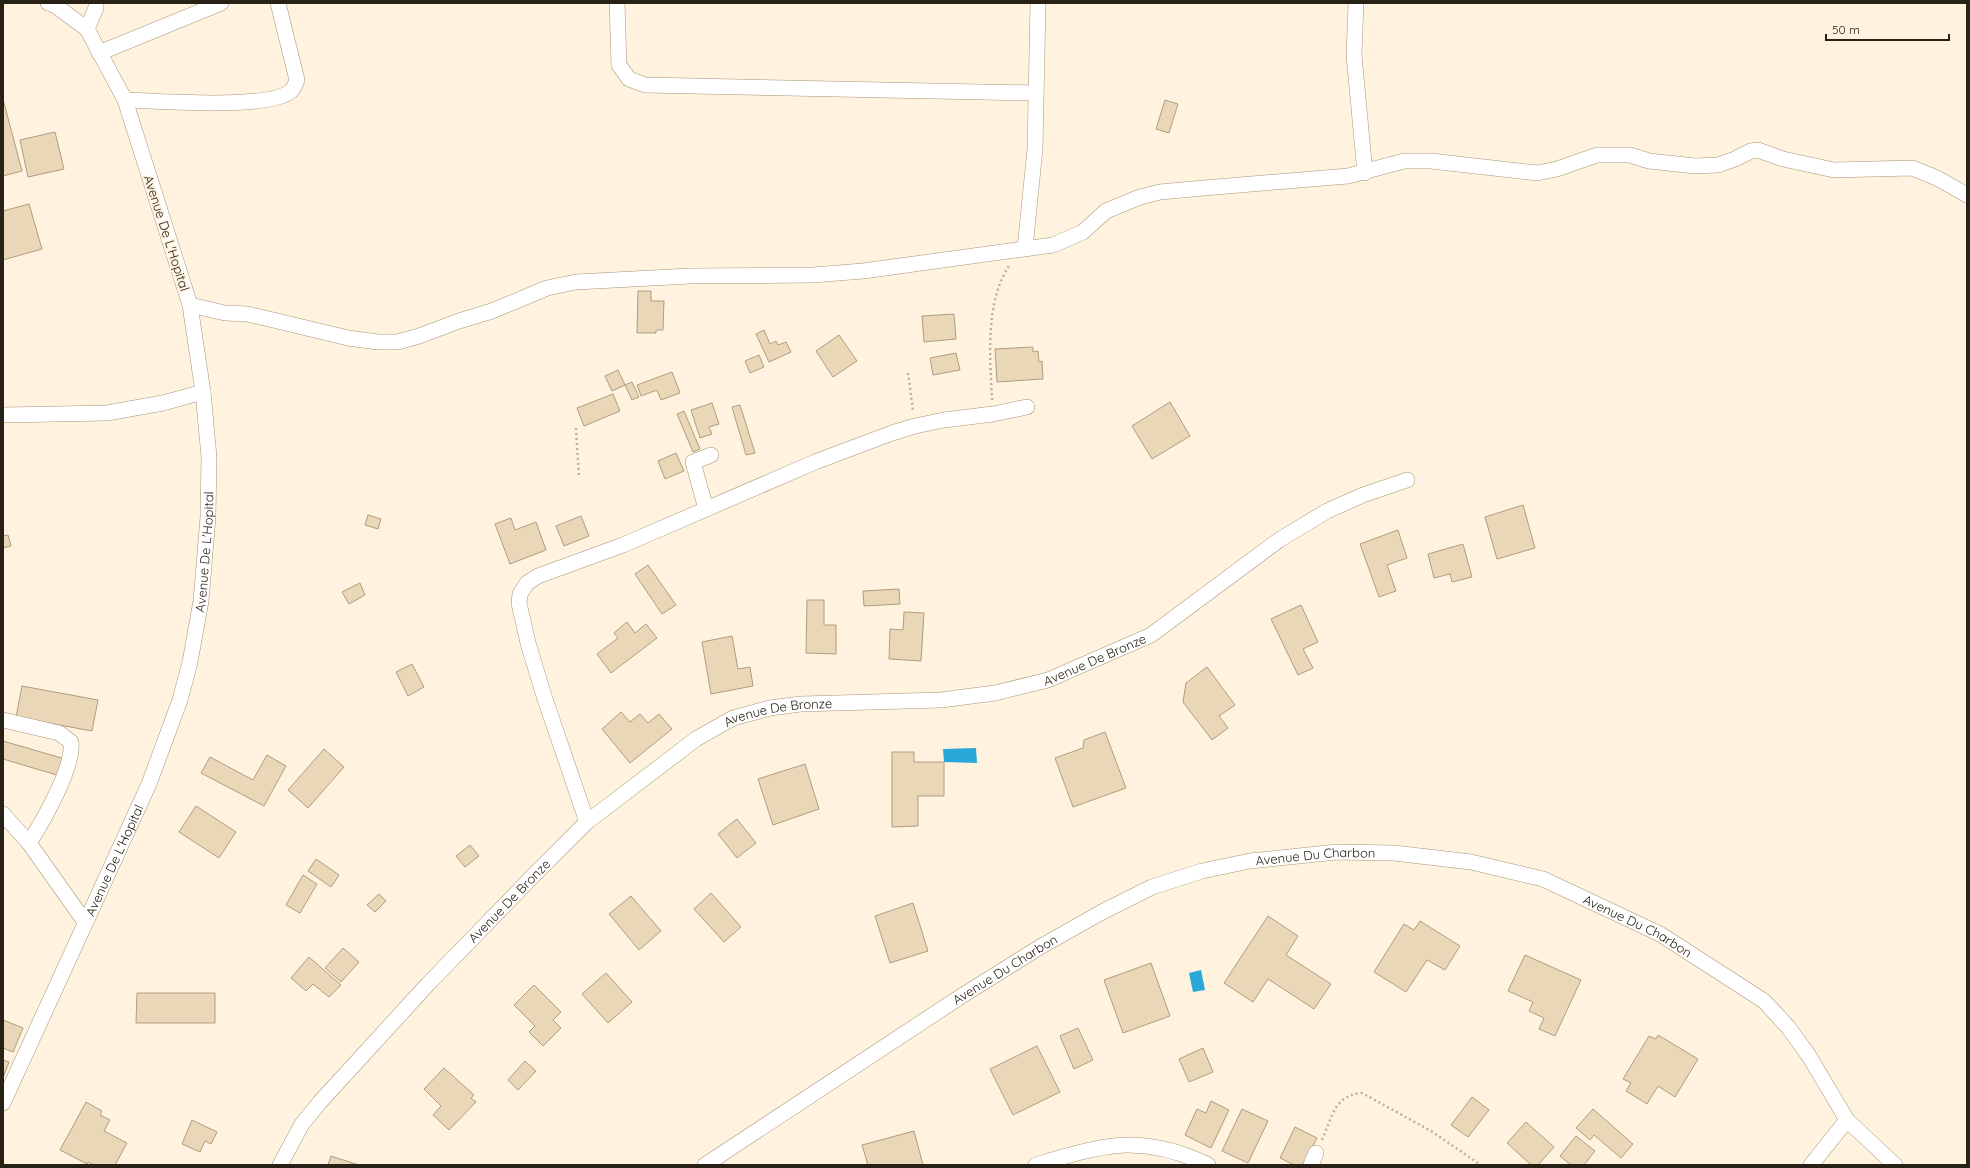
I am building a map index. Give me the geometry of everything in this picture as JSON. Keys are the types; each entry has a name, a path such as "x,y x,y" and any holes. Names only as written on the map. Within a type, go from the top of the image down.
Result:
{"street":[{"name":"Avenue De L'Hopital","path":"3,1104 149,784 180,700 190,662 201,601 208,517 209,457 203,392 190,305 125,100 87,29 56,6 48,3"},
{"path":"87,29 96,8 96,3"},
{"path":"99,53 221,3"},
{"path":"125,100 233,103 272,98 292,90 298,80 278,3"},
{"path":"617,3 619,65 628,80 645,85 1036,93"},
{"path":"1025,248 1035,149 1038,3"},
{"path":"1356,3 1354,55 1364,173"},
{"path":"190,305 225,313 247,314 348,338 378,342 398,342 492,311 547,288 576,282 690,276 820,275 863,272 1053,245 1071,239 1094,224 1106,211 1123,203 1160,192 1325,179 1364,173 1404,161 1431,161 1537,173 1557,169 1597,156 1630,155 1649,161 1695,166 1718,165 1751,151 1758,150 1783,159 1834,170 1912,168 1937,178 1967,195"},
{"path":"3,415 107,413 163,403 203,392"},
{"path":"587,822 530,651 519,604 520,594 527,583 538,576 623,545 815,462 915,426 993,414 1027,407"},
{"path":"706,508 693,462 711,455"},
{"name":"Avenue De Bronze","path":"280,1165 302,1124 339,1080 428,984 587,822 696,739 733,718 770,708 801,704 941,700 995,694 1048,680 1101,658 1151,634 1279,540 1327,511 1363,495 1407,480"},
{"path":"3,720 59,733 71,742 70,758 57,792 29,844"},
{"path":"3,814 29,844 85,922"},
{"name":"Avenue Du Charbon","path":"705,1165 967,992 1040,946 1152,887 1202,871 1250,861 1337,852 1394,853 1471,862 1543,879 1660,934 1764,1001 1788,1027 1809,1056 1847,1120 1894,1165"},
{"path":"1811,1165 1847,1120"},
{"path":"1036,1165 1103,1148 1129,1145 1189,1156 1208,1165"}],"path":[{"path":"993,414 990,349 996,292 1008,268 1025,248"},
{"path":"908,373 915,426"},
{"path":"576,428 579,478"},
{"path":"1314,1159 1336,1107 1344,1097 1362,1093 1431,1131 1481,1165"}],"water":[{"path":"976,748 977,763 944,762 943,749"},
{"path":"1201,970 1205,990 1193,992 1189,973"}],"building":[{"path":"3,99 22,171 3,176"},
{"path":"1165,100 1178,104 1169,133 1156,129"},
{"path":"55,132 64,169 28,177 20,140"},
{"path":"29,204 42,249 3,260 3,211"},
{"path":"638,291 651,291 651,301 664,301 663,330 656,330 656,333 637,333"},
{"path":"954,314 956,339 924,342 922,316"},
{"path":"764,330 770,344 776,341 778,345 786,342 791,352 769,362 756,334"},
{"path":"839,335 857,361 833,377 816,351"},
{"path":"1033,347 1033,352 1038,351 1039,362 1042,361 1043,379 997,382 995,349"},
{"path":"956,353 960,370 933,375 930,358"},
{"path":"759,355 764,367 750,373 745,361"},
{"path":"618,370 625,385 612,391 605,376"},
{"path":"672,372 680,393 661,400 657,390 641,396 637,385"},
{"path":"632,382 639,397 632,400 625,385"},
{"path":"613,394 620,411 584,426 577,408"},
{"path":"1170,402 1190,436 1152,459 1132,426"},
{"path":"712,403 719,424 709,427 712,434 700,438 691,410"},
{"path":"740,405 755,453 746,455 732,407"},
{"path":"684,411 700,449 693,452 677,414"},
{"path":"676,453 684,471 665,479 658,461"},
{"path":"1523,505 1535,548 1497,559 1485,517"},
{"path":"368,515 381,519 378,529 365,525"},
{"path":"581,516 589,536 564,546 556,526"},
{"path":"511,518 515,530 536,522 546,550 510,564 495,524"},
{"path":"1398,530 1407,558 1387,565 1396,591 1379,597 1360,544"},
{"path":"8,535 11,546 3,548 3,536"},
{"path":"1463,544 1472,577 1452,582 1450,574 1434,578 1428,554"},
{"path":"648,565 676,605 662,614 635,574"},
{"path":"360,583 365,595 349,604 342,592"},
{"path":"899,589 900,604 864,606 863,591"},
{"path":"807,600 824,600 824,625 836,625 836,654 806,653"},
{"path":"1301,605 1318,642 1303,649 1313,668 1298,675 1271,619"},
{"path":"904,612 924,613 921,661 889,659 890,629 903,630"},
{"path":"627,622 635,633 646,624 657,638 611,673 597,654 618,638 614,633"},
{"path":"732,636 738,669 750,667 753,686 711,694 702,642"},
{"path":"412,664 424,687 408,696 396,672"},
{"path":"1207,667 1235,705 1219,716 1228,728 1212,740 1183,702 1186,683"},
{"path":"22,686 98,700 92,731 16,717"},
{"path":"621,712 630,722 640,714 648,723 659,714 672,729 630,763 602,729"},
{"path":"1105,732 1126,788 1073,807 1055,758 1083,748 1084,740"},
{"path":"3,741 65,759 60,776 3,759"},
{"path":"324,749 344,767 308,808 288,790"},
{"path":"892,752 914,752 914,762 944,762 944,796 918,796 918,826 892,827"},
{"path":"267,755 286,766 264,806 201,773 210,757 253,780"},
{"path":"805,764 819,809 773,825 758,779"},
{"path":"196,806 236,832 219,858 179,832"},
{"path":"737,819 756,843 737,858 718,834"},
{"path":"470,845 479,856 465,867 456,856"},
{"path":"316,859 339,875 331,887 308,871"},
{"path":"303,875 317,884 300,913 286,905"},
{"path":"711,893 741,927 724,942 694,909"},
{"path":"379,894 386,901 375,912 367,905"},
{"path":"631,896 661,931 639,950 609,914"},
{"path":"913,903 928,951 890,963 875,916"},
{"path":"1268,916 1298,936 1286,955 1331,984 1314,1009 1268,979 1253,1002 1224,983"},
{"path":"1420,921 1460,946 1445,970 1427,960 1406,992 1374,972 1404,924 1414,930"},
{"path":"343,948 359,962 341,982 325,968"},
{"path":"1525,955 1581,980 1555,1036 1539,1029 1544,1018 1529,1011 1533,1002 1508,991"},
{"path":"309,957 341,985 329,997 313,984 306,991 291,978"},
{"path":"1151,963 1170,1016 1123,1033 1104,980"},
{"path":"606,973 632,1002 608,1023 582,994"},
{"path":"534,985 561,1012 553,1020 561,1028 543,1046 529,1032 535,1026 514,1005"},
{"path":"137,993 215,993 215,1023 136,1023"},
{"path":"3,1020 23,1028 13,1052 3,1048"},
{"path":"1078,1028 1093,1060 1074,1069 1060,1036"},
{"path":"1658,1035 1698,1059 1675,1097 1658,1086 1647,1104 1626,1091 1631,1083 1623,1079 1649,1036 1656,1039"},
{"path":"1037,1046 1060,1092 1013,1115 990,1069"},
{"path":"1203,1048 1213,1072 1189,1082 1179,1059"},
{"path":"3,1060 9,1062 3,1078"},
{"path":"525,1061 536,1071 518,1090 508,1080"},
{"path":"444,1068 474,1095 471,1098 476,1102 449,1130 433,1115 441,1106 424,1089"},
{"path":"1472,1097 1489,1110 1468,1137 1451,1125"},
{"path":"1211,1101 1229,1110 1211,1148 1185,1135 1197,1109 1206,1113"},
{"path":"86,1102 102,1111 100,1115 110,1120 104,1131 127,1143 115,1165 94,1165 88,1162 87,1164 60,1150"},
{"path":"1242,1109 1268,1121 1248,1163 1222,1151"},
{"path":"1593,1109 1633,1144 1621,1158 1594,1135 1590,1140 1576,1128"},
{"path":"192,1120 217,1132 211,1144 205,1141 200,1152 182,1144"},
{"path":"1526,1122 1554,1147 1538,1165 1531,1165 1507,1143"},
{"path":"1295,1127 1317,1138 1303,1165 1294,1165 1280,1158"},
{"path":"914,1131 923,1165 868,1165 862,1145"},
{"path":"1576,1136 1595,1151 1584,1165 1571,1165 1560,1156"},
{"path":"331,1156 359,1165 328,1165"}]}
